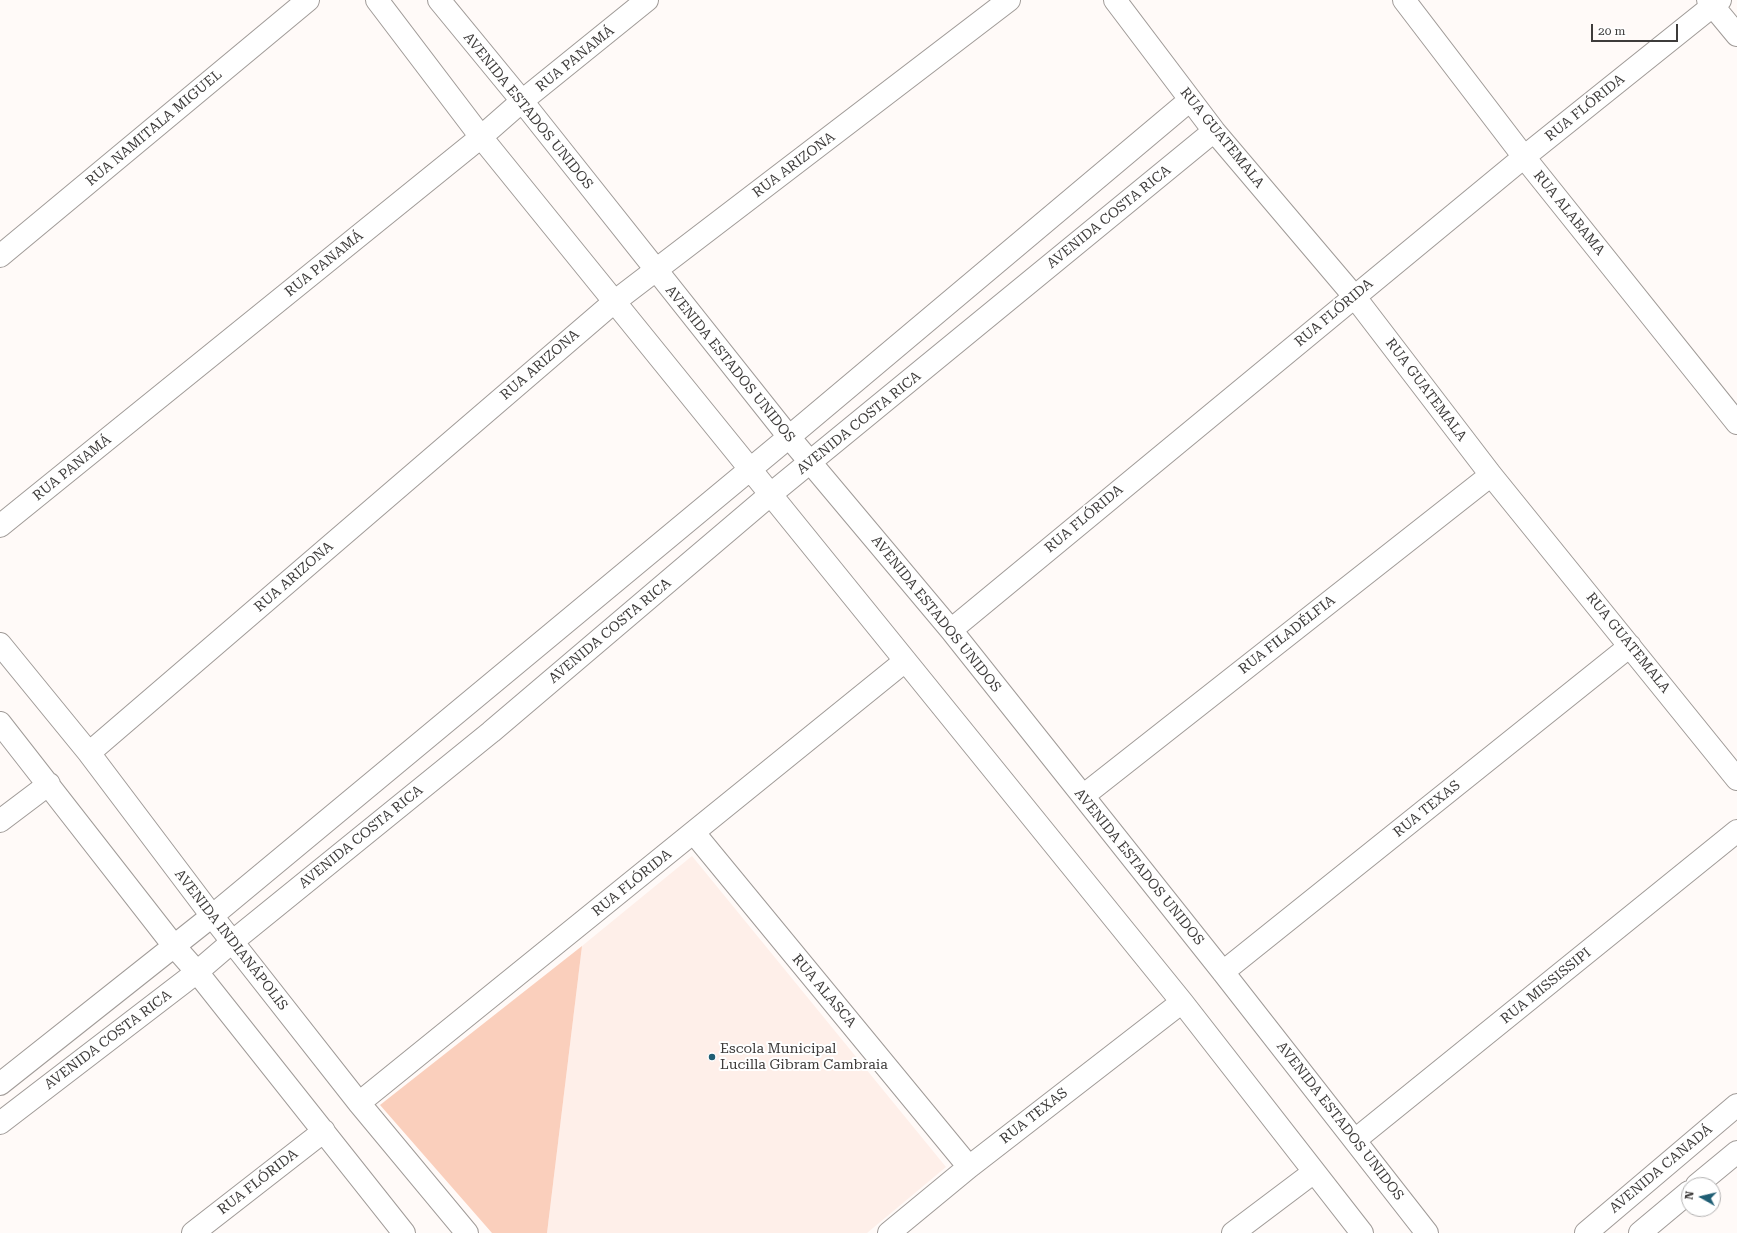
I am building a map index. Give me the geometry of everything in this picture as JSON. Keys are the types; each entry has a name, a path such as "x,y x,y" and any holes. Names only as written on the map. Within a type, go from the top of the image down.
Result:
{"street":[{"name":"RUA NAMITALA MIGUEL","path":"0,256 308,0"},
{"path":"377,0 481,137 1182,1002 1362,1233"},
{"name":"AVENIDA ESTADOS UNIDOS","path":"439,0 522,101 810,463 951,630 1223,972 1427,1233"},
{"name":"RUA PANAMÁ","path":"0,526 481,137 522,101 647,0"},
{"name":"RUA ARIZONA","path":"89,753 614,302 1009,0"},
{"name":"RUA GUATEMALA","path":"1115,0 1214,131 1354,296 1491,475 1737,779"},
{"name":"RUA ALABAMA","path":"1404,0 1524,157 1735,415"},
{"path":"1713,2 1737,35"},
{"name":"RUA FLÓRIDA","path":"951,630 1354,296 1713,2"},
{"path":"0,1084 212,916 789,437 1190,100"},
{"name":"AVENIDA COSTA RICA","path":"0,1123 197,972 491,732 771,494 1214,131"},
{"name":"RUA FILADÉLFIA","path":"1082,796 1491,475"},
{"name":"AVENIDA INDIANÁPOLIS","path":"0,644 89,753 232,942 359,1103 467,1233"},
{"name":"RUA TEXAS","path":"1223,972 1630,646"},
{"name":"RUA FLÓRIDA","path":"359,1103 905,662"},
{"path":"0,723 174,946 197,972 404,1233"},
{"path":"0,821 49,784"},
{"name":"RUA MISSISSIPI","path":"1355,1140 1737,831"},
{"name":"RUA ALASCA","path":"694,833 969,1166"},
{"name":"RUA TEXAS","path":"888,1233 969,1166 1182,1002"},
{"name":"AVENIDA CANADÁ","path":"1586,1233 1737,1105"},
{"name":"RUA FLÓRIDA","path":"193,1233 324,1131"},
{"path":"1707,1177 1737,1152"},
{"path":"1233,1233 1314,1172"},
{"path":"1640,1233 1681,1199"}],"shaded area":[{"name":"Escola Municipal Lucilla Gibram Cambraia","path":"692,856 946,1167 867,1233 547,1233 582,946"},
{"path":"582,946 547,1233 492,1233 380,1105"}],"place":[{"name":"Escola Municipal Lucilla Gibram Cambraia","path":"712,1057"}]}
